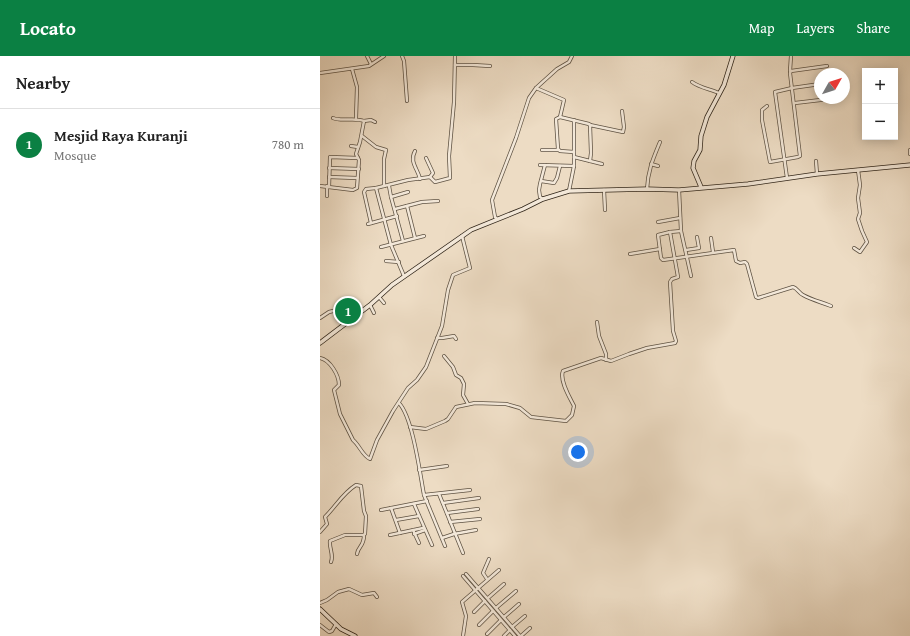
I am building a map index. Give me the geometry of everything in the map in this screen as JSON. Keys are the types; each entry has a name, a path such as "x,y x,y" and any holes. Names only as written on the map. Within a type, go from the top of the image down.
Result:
{"street":[{"path":"367,56 372,65"},
{"path":"320,73 372,65 384,56"},
{"path":"402,56 404,61 407,101"},
{"path":"430,177 435,182 447,180 450,177 449,156 454,102 455,56"},
{"path":"497,219 495,217 492,200 516,138 529,98 536,88 557,69 569,62 572,56"},
{"path":"700,188 693,168 694,161 700,150 707,117 724,85 733,56"},
{"path":"767,106 762,110 762,120 770,162 800,156 795,103 790,73 791,56"},
{"path":"455,65 490,66"},
{"path":"790,73 791,71 827,66"},
{"path":"352,69 357,89 356,118"},
{"path":"692,82 698,86 711,89 719,93"},
{"path":"788,179 775,92 814,85"},
{"path":"536,88 564,100 560,117 556,119 558,150"},
{"path":"795,103 814,101"},
{"path":"560,117 623,132 624,127 622,111"},
{"path":"333,118 338,120 356,118 364,121 371,120 375,122"},
{"path":"570,191 574,166 574,120"},
{"path":"320,186 354,190 357,188 359,169 356,154 362,136 364,121"},
{"path":"590,125 590,161"},
{"path":"362,136 376,147 386,150 384,159 384,186"},
{"path":"647,188 648,174 660,142"},
{"path":"351,146 358,147"},
{"path":"542,150 574,152"},
{"path":"415,151 412,155 413,163 420,179"},
{"path":"574,157 602,164"},
{"path":"327,196 330,158 358,158"},
{"path":"426,158 433,173 430,177"},
{"path":"816,161 817,174"},
{"path":"651,164 658,166"},
{"path":"540,165 574,166"},
{"path":"543,199 540,194 545,165"},
{"path":"320,343 404,277 462,235 543,199 570,191 647,188 679,190 748,184 817,174 910,165"},
{"path":"541,182 554,183 560,166"},
{"path":"329,168 359,169"},
{"path":"854,248 860,252 867,242 858,219 860,213 858,198 860,185 858,170"},
{"path":"329,177 357,178"},
{"path":"397,216 370,223 364,192 366,189 389,186 408,180 430,177"},
{"path":"389,186 403,241"},
{"path":"376,188 391,245 404,277"},
{"path":"604,189 605,210"},
{"path":"679,190 681,231 691,276"},
{"path":"392,197 408,192"},
{"path":"394,209 438,201"},
{"path":"407,206 415,238"},
{"path":"658,222 680,218"},
{"path":"681,231 658,235 663,260 734,250 736,262 745,262 747,264 756,297 758,298 793,286 802,294 816,302 831,306"},
{"path":"410,427 426,429 448,419 456,407 480,402 506,404 520,408 531,417 566,421 572,415 574,406 567,393 562,376 563,371 601,358 611,361 647,348 675,343 670,288 671,280 678,277 670,232"},
{"path":"320,358 326,360 338,377 339,385 334,390 340,414 352,439 357,443 364,455 370,459 377,440 393,411 408,388 424,371 442,326 452,278 456,273 467,271 470,268 462,235"},
{"path":"381,247 424,236"},
{"path":"697,237 700,254"},
{"path":"711,238 713,252"},
{"path":"686,250 698,248"},
{"path":"630,254 660,249"},
{"path":"386,261 399,262"},
{"path":"378,297 384,303"},
{"path":"370,305 374,313"},
{"path":"320,318 329,312 337,310"},
{"path":"597,322 598,336 606,354 606,360"},
{"path":"437,338 454,336 456,339"},
{"path":"444,356 453,367 456,375 461,379 464,387 463,395 468,404"},
{"path":"399,403 403,408 410,427 424,495 445,546"},
{"path":"419,470 448,466"},
{"path":"320,532 327,524 325,518 350,489 358,485 362,488 364,512 366,516 363,544 357,551 357,554"},
{"path":"424,495 470,490"},
{"path":"439,494 462,553"},
{"path":"443,503 479,498"},
{"path":"381,510 427,501"},
{"path":"414,504 432,545"},
{"path":"391,508 400,533"},
{"path":"447,513 478,509"},
{"path":"396,520 419,516"},
{"path":"450,522 480,519"},
{"path":"390,535 424,529"},
{"path":"414,534 424,529"},
{"path":"413,530 419,543"},
{"path":"442,538 476,530"},
{"path":"331,562 333,555 330,540 345,535 364,535"},
{"path":"487,579 483,573 489,559"},
{"path":"463,636 466,616 462,602 476,588 499,570"},
{"path":"465,575 511,628 520,636 530,628"},
{"path":"474,612 504,584"},
{"path":"320,603 338,592 349,589 362,595 375,594 377,597"},
{"path":"479,625 516,591"},
{"path":"487,634 519,604"},
{"path":"320,609 335,626 355,636"},
{"path":"504,636 525,616"},
{"path":"320,625 329,632 332,631 335,626"},
{"path":"511,628 515,636"}],"place":[{"name":"Mesjid Raya Kuranji","path":"348,311"}]}
